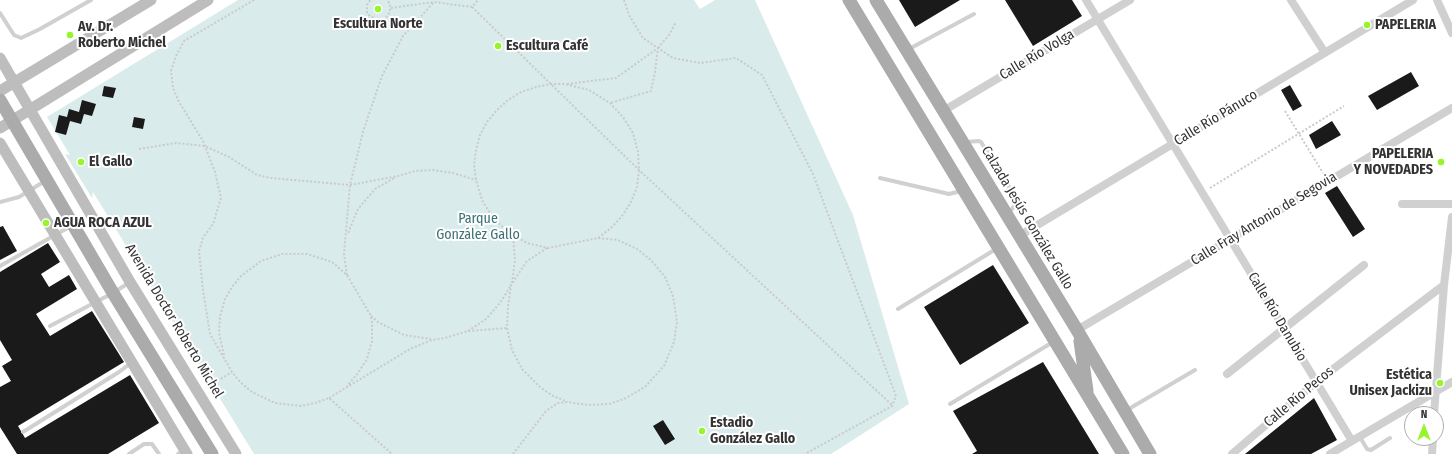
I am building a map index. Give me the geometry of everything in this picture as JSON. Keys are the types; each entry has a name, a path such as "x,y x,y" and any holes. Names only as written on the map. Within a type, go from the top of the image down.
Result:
{"main road":[{"path":"0,128 208,0"},
{"path":"849,0 1123,454"},
{"name":"Calzada Jesús González Gallo","path":"876,0 1006,216 1078,332 1150,454"},
{"path":"0,92 146,1"},
{"name":"Avenida Doctor Roberto Michel","path":"0,58 130,282 236,454"},
{"path":"0,100 113,293 212,454"},
{"path":"0,143 132,362 183,452"},
{"path":"1078,332 1088,396"}],"street":[{"name":"Calle Río Danubio","path":"1086,0 1352,441"},
{"name":"Calle Río Volga","path":"943,111 1130,0"},
{"path":"1292,0 1324,53"},
{"name":"Calle Río Pánuco","path":"1019,236 1413,0"},
{"path":"1437,0 1452,34"},
{"name":"Calle Fray Antonio de Segovia","path":"1078,332 1230,239 1452,108"},
{"path":"1402,204 1452,204"},
{"path":"1434,406 1444,285 1452,217"},
{"path":"1227,374 1364,265"},
{"name":"Calle Río Pecos","path":"1232,454 1316,382 1444,285"},
{"path":"1330,454 1341,451 1360,436 1452,382"}],"lane":[{"path":"0,13 14,36 21,38 40,29 90,0"},
{"path":"907,50 974,14"},
{"path":"880,178 949,194 964,190"},
{"path":"0,202 19,197 46,180"},
{"path":"0,266 73,224"},
{"path":"898,309 998,248"},
{"path":"50,326 95,301 113,293 130,282"},
{"path":"950,404 1055,341"},
{"path":"23,432 119,372 132,362"},
{"path":"1125,411 1195,370"},
{"path":"1360,436 1367,449 1371,450 1390,438"},
{"path":"129,454 144,444 152,444 159,454"}],"path":[{"path":"254,0 184,41 176,56 171,71 174,88 180,102 205,146 215,172 221,198 213,224 203,238 199,251 210,334 232,372 241,383 252,392 275,403 301,406 329,398 410,349 432,340 445,338 468,331 507,328"},
{"path":"370,0 366,9 373,19 381,20 388,16 391,8 387,0"},
{"path":"472,7 478,0"},
{"path":"624,0 629,15 642,38 673,58 700,63 736,58 762,74 813,174 896,396 892,405 805,454"},
{"path":"391,8 434,2 472,7 640,170 892,405"},
{"path":"347,275 344,254 347,234 350,185 363,132 382,76 403,36 434,2"},
{"path":"548,248 527,243 513,235 493,218 482,200 476,180 474,165 480,135 487,122 497,110 515,96 536,87 551,84 566,84 616,78 658,48 669,36 676,22"},
{"path":"610,103 651,91 658,48"},
{"path":"566,84 589,90 610,103 623,117 633,133 638,152 640,170 637,187 631,202 622,216 611,228 598,238"},
{"path":"1202,193 1344,106"},
{"path":"1285,111 1328,181"},
{"path":"139,149 176,143 205,146 228,157 257,175 271,178 350,185 398,176 415,171 432,170 453,173 476,180"},
{"path":"347,234 358,209 375,189 398,176"},
{"path":"513,235 515,260 508,307 507,328 512,350 522,369 541,388 553,396 567,402"},
{"path":"468,331 486,319 500,303 527,261 548,248 598,238 618,240 637,249 651,260 665,277 674,296 677,322 674,342 664,366 646,386 624,399 609,404 588,405 567,402 558,403 546,411 513,454"},
{"path":"232,372 223,354 219,333 220,316 226,299 232,287 241,276 261,261 282,254 307,254 332,262 347,275 371,316 378,322 404,336 432,340"},
{"path":"347,386 358,374 367,359 372,342 371,316"},
{"path":"198,392 232,372"},
{"path":"329,398 392,454"}],"green space":[{"name":"Parque González Gallo","path":"238,0 694,0 700,9 715,0 755,0 853,215 909,404 831,454 254,454 93,192 92,198 65,154 70,155 47,117"}],"building":[{"path":"899,0 960,0 915,27"},
{"path":"1005,0 1072,0 1082,16 1033,46"},
{"path":"1411,72 1419,86 1377,110 1368,96"},
{"path":"1290,85 1302,106 1293,111 1281,90"},
{"path":"104,86 116,88 113,98 102,96"},
{"path":"82,100 96,104 92,116 84,114 81,124 70,121 66,135 55,132 59,115 67,117 69,109 79,112"},
{"path":"134,117 145,119 143,129 132,127"},
{"path":"1332,121 1341,135 1316,149 1309,135"},
{"path":"1337,186 1365,229 1353,237 1325,193"},
{"path":"3,226 17,251 0,260 0,227"},
{"path":"48,243 60,262 41,274 49,287 69,275 77,289 36,314 50,336 92,311 124,362 18,426 25,438 130,375 159,423 108,454 17,454 0,427 0,387 11,381 2,366 12,360 0,340 0,272"},
{"path":"993,265 1029,323 960,365 924,307"},
{"path":"1043,362 1099,454 972,454 977,451 953,411"},
{"path":"1314,398 1337,440 1311,454 1245,454"},
{"path":"663,420 675,439 665,445 653,426"}],"place":[{"name":"Escultura Norte","path":"378,9"},
{"name":"PAPELERIA","path":"1367,25"},
{"name":"Av. Dr. Roberto Michel","path":"70,35"},
{"name":"Escultura Café","path":"498,46"},
{"name":"El Gallo","path":"81,162"},
{"name":"PAPELERIA Y NOVEDADES","path":"1441,162"},
{"name":"AGUA ROCA AZUL","path":"46,223"},
{"name":"Estética Unisex Jackizu","path":"1440,383"},
{"name":"Estadio González Gallo","path":"702,431"}]}
